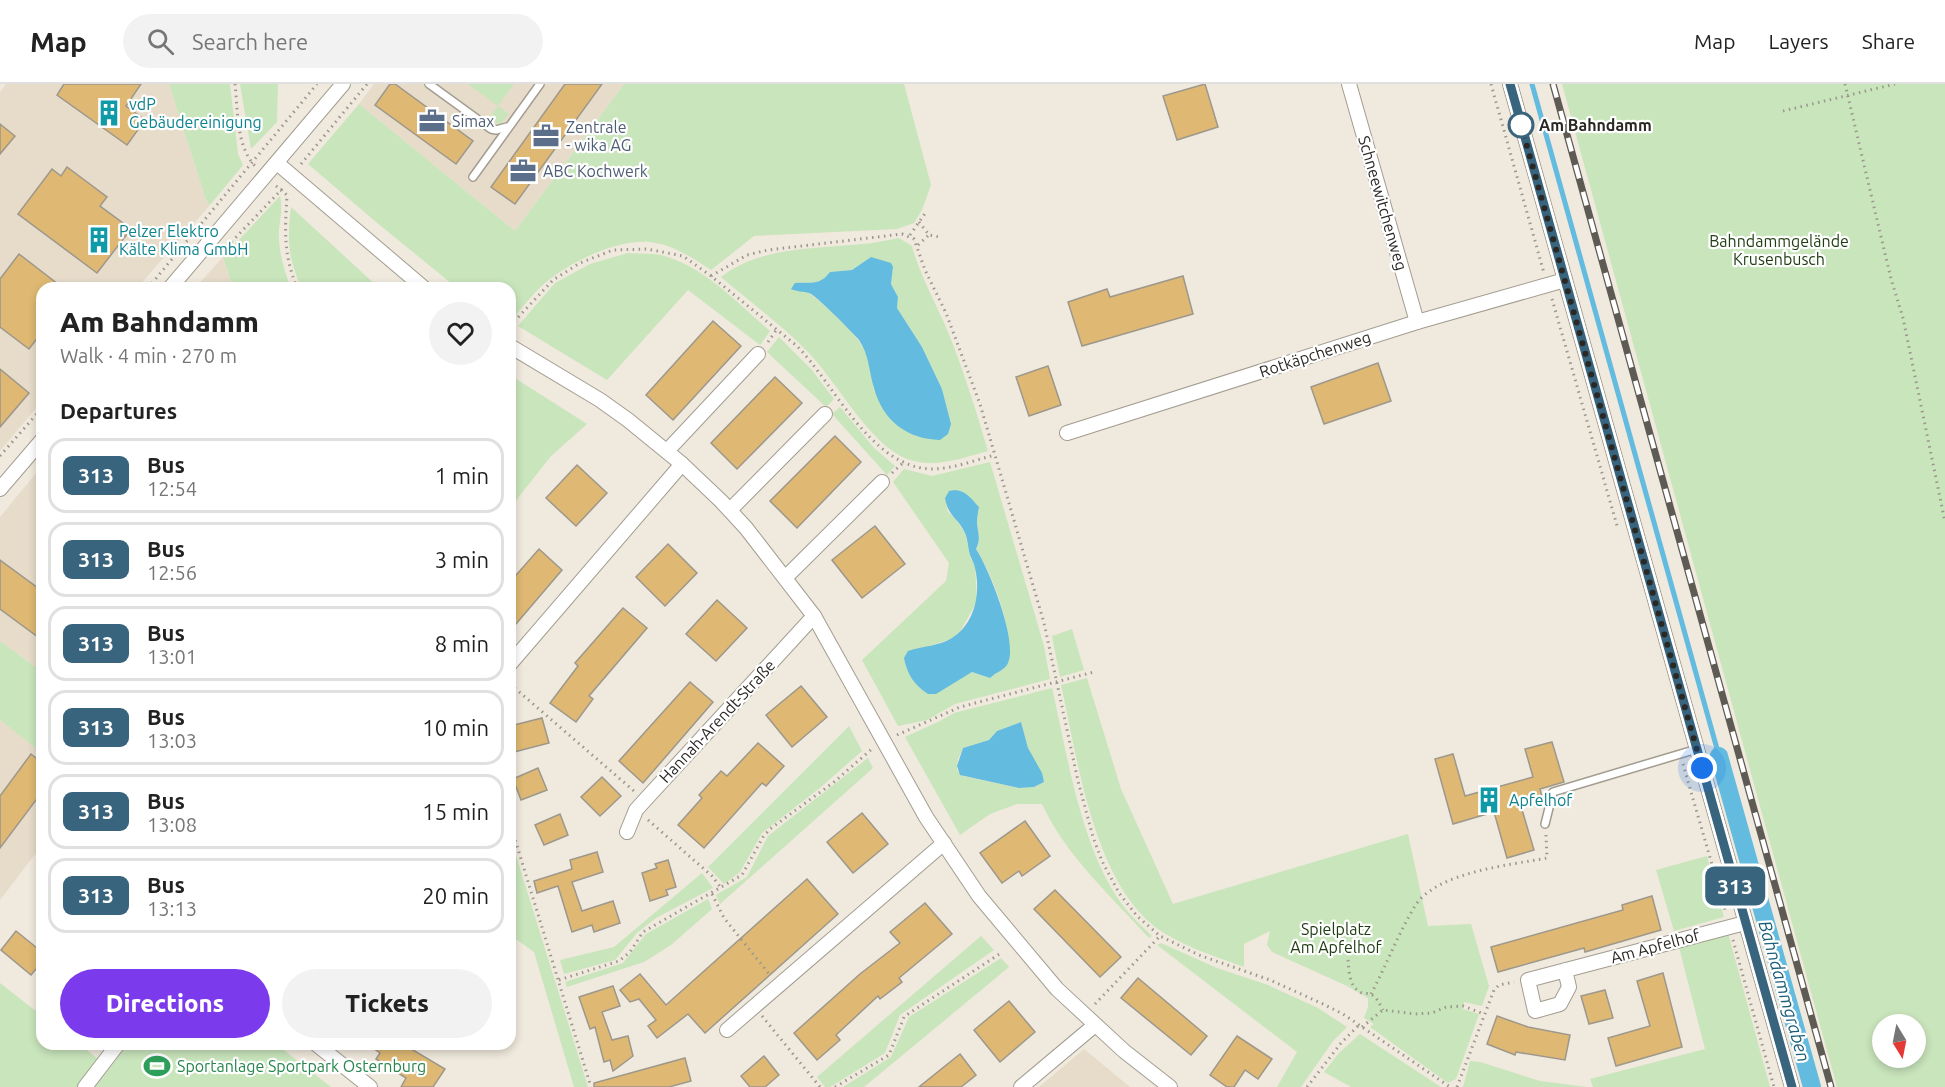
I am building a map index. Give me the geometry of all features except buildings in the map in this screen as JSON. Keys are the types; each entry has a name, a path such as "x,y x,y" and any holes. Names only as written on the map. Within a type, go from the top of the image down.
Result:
{"street":[{"path":"175,282 343,84"},
{"name":"Schneewitchenweg","path":"1349,84 1417,322"},
{"path":"1510,84 1792,1087"},
{"path":"277,163 417,282"},
{"name":"Rotkäpchenweg","path":"1067,433 1417,322 1565,280"},
{"path":"516,350 600,400 667,451 730,510 786,577 814,616 926,817 979,897 1057,989 1124,1051 1170,1087"},
{"path":"667,451 759,354"},
{"path":"730,510 825,414"},
{"path":"0,489 36,447"},
{"path":"516,657 682,464"},
{"path":"786,577 882,482"},
{"name":"Hannah-Arendt-Straße","path":"627,832 640,805 814,616"},
{"path":"727,1030 944,843"},
{"name":"Am Apfelhof","path":"1565,970 1745,923"},
{"path":"1021,1087 1095,1025"},
{"path":"85,1087 113,1050"},
{"path":"324,1050 370,1087"}],"lane":[{"path":"429,84 491,129 502,130 510,126"},
{"path":"473,177 538,86"},
{"path":"1545,824 1553,792 1697,749"}],"path":[{"path":"235,84 242,144 251,162"},
{"path":"152,282 316,84"},
{"path":"218,257 281,190 367,84"},
{"path":"1491,84 1620,535"},
{"path":"1845,84 1891,279 1903,318 1945,522"},
{"path":"1783,111 1895,84"},
{"path":"266,176 287,195 285,240 288,266 295,282"},
{"path":"910,235 926,213"},
{"path":"919,222 929,236"},
{"path":"711,276 747,255 768,250 902,234 910,235 918,245 924,270 946,313 968,371 995,455 1044,623 1078,781 1097,849 1124,901 1160,936 1209,959 1292,989 1343,1014 1450,1087"},
{"path":"918,245 929,236 940,237"},
{"path":"516,319 552,280 580,263 613,250 647,249 683,256 711,276 803,352 884,452 913,466 932,469 952,467 995,455"},
{"path":"0,456 36,415"},
{"path":"559,980 619,961 630,952 643,932 742,875 770,829 834,782 883,741 960,707 1095,672"},
{"path":"516,690 640,805 712,876 721,888"},
{"path":"1680,754 1774,1087"},
{"path":"1371,994 1416,904 1442,882 1484,870 1547,858 1545,824"},
{"path":"516,842 591,1087"},
{"path":"712,894 724,918 780,986"},
{"path":"1085,1015 1160,936"},
{"path":"835,1087 888,1055 904,1017 1001,953"},
{"path":"1348,960 1353,985 1360,992 1371,994 1378,1000 1383,1010"},
{"path":"1457,1087 1496,987 1517,982"},
{"path":"1307,1087 1341,1043 1383,1010 1415,1014 1432,1013 1446,1007 1463,1006 1484,1014"},
{"path":"755,1007 820,1087"}],"shaded area":[{"path":"6,84 169,84 206,200 210,205 142,282 36,282 36,408 0,451 0,92"},
{"path":"374,84 624,84 515,231 359,104"},
{"path":"223,257 231,282 200,282"},
{"path":"36,473 36,668 0,641 0,517"},
{"path":"0,720 36,748 36,853 0,900"},
{"path":"1084,1049 1130,1087 1039,1087"}],"green space":[{"path":"169,84 230,84 238,154 243,165 210,205 206,200"},
{"path":"240,84 278,84 277,122 251,149"},
{"path":"468,84 514,84 498,106"},
{"path":"624,84 904,84 931,185 922,210 914,223 897,229 754,236 711,270 690,256 658,243 636,242 608,248 579,261 554,276 516,315 516,282 450,282 308,164 359,104 515,231"},
{"name":"Bahndammgelände Krusenbusch","path":"1562,84 1945,84 1945,1087 1837,1087"},
{"path":"498,106 509,114 500,125 490,117"},
{"path":"280,196 279,245 289,282 231,282 223,257"},
{"path":"291,207 372,282 299,282 293,266 289,230"},
{"path":"899,238 912,246 919,268 948,332 988,451 938,463 927,463 907,459 893,451 854,411 808,352 721,277 754,259 771,254 807,248 868,244","holes":["871,257 893,267 891,284 898,297 897,308 922,347 942,389 951,424 874,390 866,353 854,334 835,315 795,283 815,282 823,279 830,272 852,270"]},
{"path":"628,253 661,255 692,268 706,276 770,331 760,345 688,290 607,380 518,326 555,283 590,264"},
{"path":"779,337 811,369 834,399 826,407 767,352"},
{"path":"516,379 587,424 551,456 516,500"},
{"path":"840,407 874,448 895,466 887,475 832,414"},
{"path":"990,462 1044,646 1050,679 955,704 927,720 898,726 862,660 946,581 949,563 893,482 904,469 932,476","holes":["949,491 974,502 979,507 977,523 979,539 976,549 990,574 1002,606 1006,623 1008,653 1003,668 990,678 972,672 936,693 929,646 951,639 960,632 977,601 975,565 971,559 965,533 948,512 945,498"]},
{"path":"1072,629 1084,670 1060,677 1052,636"},
{"path":"0,641 36,668 36,748 0,720"},
{"name":"Spielplatz Am Apfelhof","path":"1087,678 1121,789 1173,904 1408,834 1428,926 1471,924 1489,986 1482,1006 1464,1002 1463,1009 1479,1014 1456,1079 1448,1083 1370,1027 1374,1024 1364,1018 1368,998 1272,952 1267,945 1270,931 1244,944 1244,967 1173,938 1140,913 1121,886 1105,855 1093,821 1074,749 1061,685"},
{"path":"1052,688 1079,806 1099,864 1129,913 1152,936 1149,938 1076,858 1042,804 1017,804 990,814 960,835 905,737 954,713","holes":["1021,722 1028,748 1044,782 1034,787 1019,788 963,776 957,770 958,759 963,748 989,740 997,731"]},
{"path":"849,726 862,751 821,787 762,833 740,872 724,884 708,867"},
{"path":"868,758 873,768 720,904 716,895 747,877 768,836"},
{"path":"516,855 588,1087 574,1087 534,952 516,939"},
{"path":"1707,856 1724,917 1674,931 1656,870"},
{"path":"702,873 713,888 656,918 637,933 615,960 564,974 560,960 614,947"},
{"path":"708,899 712,909 671,945 644,962 567,987 565,982 623,963 646,934"},
{"path":"1728,933 1770,1087 1593,1087 1590,1079 1705,1049 1679,947"},
{"path":"981,936 994,950 900,1015 885,1053 830,1087 825,1087 817,1077"},
{"path":"1161,943 1217,968 1268,985 1318,1008 1347,1027 1333,1041 1301,1087 1277,1087 1297,1052 1157,945"},
{"path":"1001,958 1009,967 864,1087 843,1087 891,1057 909,1017"},
{"path":"0,983 36,1011 36,1050 87,1050 98,1059 77,1087 0,1087"},
{"path":"1360,1034 1441,1087 1351,1087 1324,1072 1339,1053"},
{"path":"123,1050 284,1050 331,1087 95,1087"},
{"path":"1470,1061 1540,1081 1587,1087 1463,1087"}],"water":[{"path":"871,257 891,263 893,267 891,284 898,297 897,308 922,347 942,389 951,424 948,434 940,440 928,439 907,432 890,419 878,400 867,357 859,340 813,295 791,289 795,283 818,281 830,272 852,270"},
{"path":"955,490 966,494 979,507 977,523 979,539 976,549 1001,605 1010,653 1007,665 990,678 972,672 936,694 928,694 912,679 904,658 908,651 942,643 960,632 971,616 976,597 977,578 966,536 946,504 945,498 949,491"},
{"path":"1021,722 1028,748 1042,773 1044,782 1034,787 1019,788 960,775 957,766 963,748 989,740 997,731"}],"waterway":[{"path":"1532,84 1719,756"},
{"name":"Bahndammgraben","path":"1719,756 1812,1087"}],"railway":[{"path":"1553,84 1831,1087"}],"bus line":[{"name":"313","path":"1510,84 1792,1087"}],"place":[{"name":"vdP Gebäudereinigung","path":"109,113"},
{"name":"Simax","path":"432,121"},
{"name":"Am Bahndamm","path":"1521,125"},
{"name":"Zentrale - wika AG","path":"546,136"},
{"name":"ABC Kochwerk","path":"523,171"},
{"name":"Pelzer Elektro Kälte Klima GmbH","path":"99,240"},
{"name":"Apfelhof","path":"1489,800"},
{"name":"Sportanlage Sportpark Osternburg","path":"157,1066"}],"route":[{"path":"1521,125 1702,768"}]}
